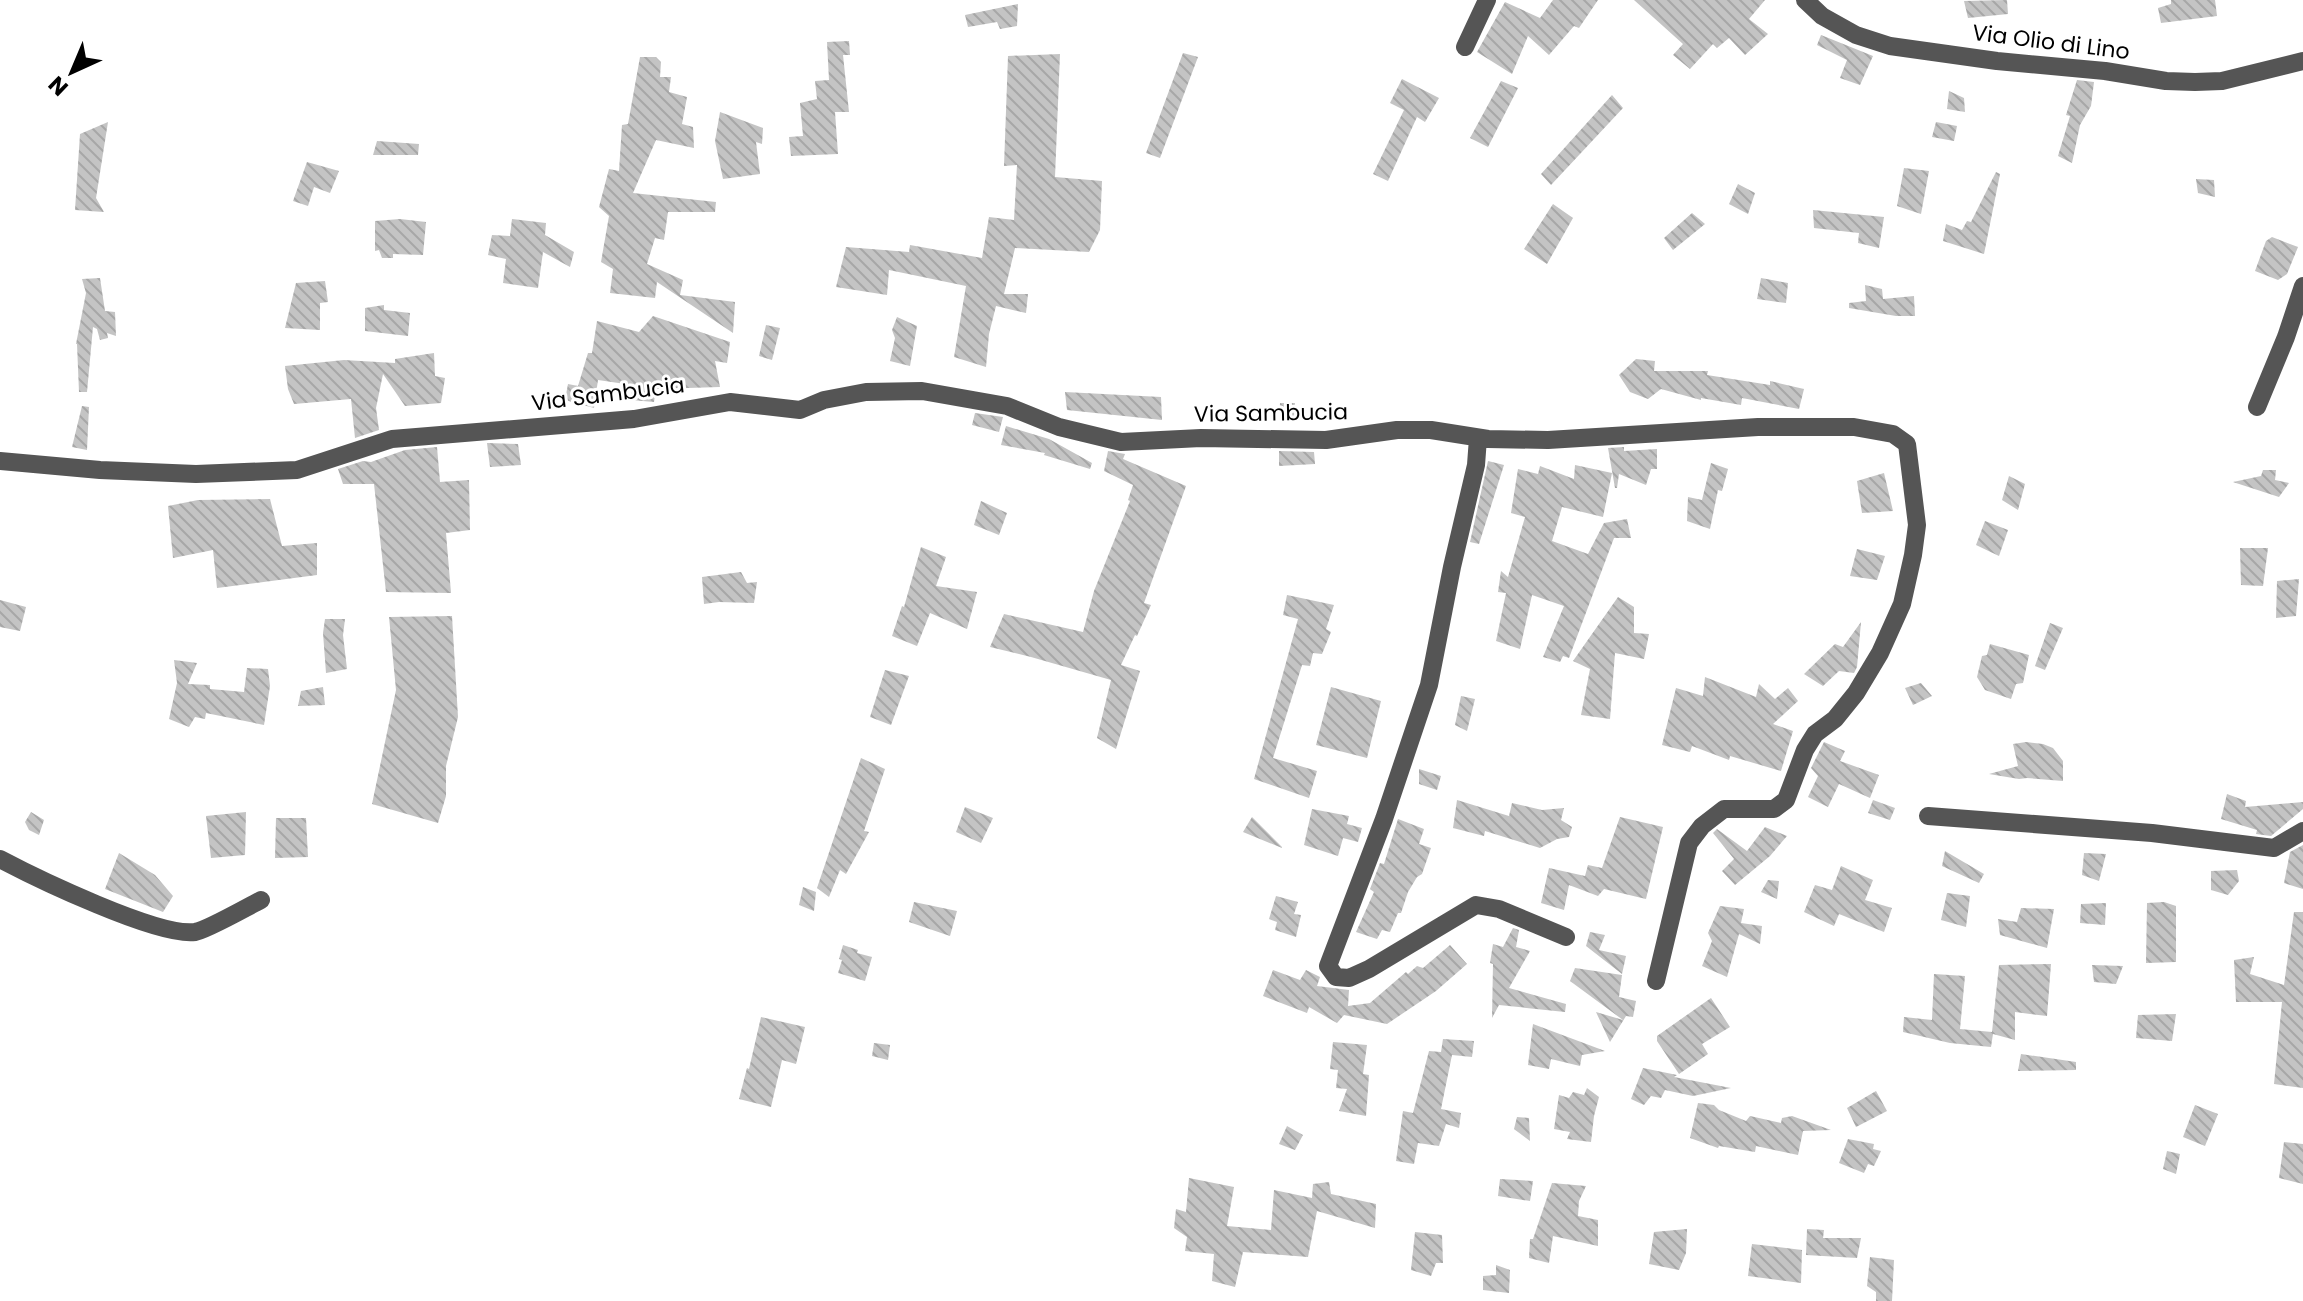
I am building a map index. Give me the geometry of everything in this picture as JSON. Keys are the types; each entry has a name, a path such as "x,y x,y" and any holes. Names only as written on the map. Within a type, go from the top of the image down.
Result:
{"street":[{"path":"1465,47 1487,0"},
{"name":"Via Olio di Lino","path":"1805,0 1822,16 1856,35 1890,46 1997,61 2195,82 2222,81 2303,61"},
{"path":"2257,407 2303,286"},
{"name":"Via Sambucia","path":"0,461 196,474 297,470 392,439 634,419 730,402 800,410 824,400 866,392 922,391 1007,406 1059,427 1121,442 1201,438 1326,440 1397,430 1431,430 1478,438 1548,440 1758,427 1854,427 1893,434 1907,444 1917,525 1902,604 1880,653 1856,693 1835,719 1815,734 1805,750 1786,800 1774,809 1724,809 1702,826 1689,843 1656,981"},
{"path":"1478,438 1476,465 1429,685 1384,819 1328,966 1336,977 1349,978 1476,905 1499,909 1566,937"},
{"path":"1928,816 2152,833 2274,848 2303,831"},
{"path":"0,859 93,902 173,930 196,932 261,900"}],"building":[{"path":"1553,0 1598,0 1579,28 1574,26 1549,55 1528,36 1512,74 1477,52 1505,2 1540,18"},
{"path":"1634,0 1765,0 1749,19 1768,34 1745,55 1729,38 1717,48 1713,44 1690,69 1673,55 1683,44"},
{"path":"2007,0 2008,14 1968,18 1964,1"},
{"path":"2171,0 2215,0 2217,16 2161,23 2158,8 2171,4"},
{"path":"1018,4 1017,26 1000,29 997,22 968,27 965,15"},
{"path":"1821,35 1873,56 1860,85 1840,78 1847,60 1817,45"},
{"path":"849,41 850,55 843,55 849,112 835,112 838,154 791,156 789,137 803,136 800,103 817,99 815,81 829,80 827,42"},
{"path":"1183,53 1198,57 1160,158 1146,153"},
{"path":"1060,54 1055,177 1102,181 1100,230 1089,252 1015,248 1004,294 1028,294 1026,313 996,306 986,367 954,357 966,286 889,270 887,295 836,287 846,247 909,252 910,245 982,258 989,217 1014,220 1017,165 1004,166 1008,56"},
{"path":"640,57 656,57 661,62 660,77 671,77 669,92 687,97 682,124 693,127 694,148 656,140 633,193 716,202 715,212 668,212 664,240 655,238 647,264 683,280 680,295 735,302 733,333 657,282 655,298 610,293 613,269 601,262 609,216 599,207 609,169 619,171 622,125 628,124"},
{"path":"1402,79 1439,98 1425,122 1417,117 1388,181 1373,174 1404,110 1390,103"},
{"path":"2077,80 2094,82 2091,106 2080,125 2072,163 2058,156"},
{"path":"1501,81 1518,88 1488,147 1470,138"},
{"path":"1949,91 1964,98 1965,112 1947,109"},
{"path":"1612,95 1623,108 1551,185 1541,174"},
{"path":"720,112 763,128 762,144 756,142 760,174 723,179 715,141"},
{"path":"108,122 96,198 104,212 75,210 80,134"},
{"path":"1936,122 1957,126 1954,141 1932,137"},
{"path":"377,141 419,144 418,155 373,155"},
{"path":"307,162 339,171 330,193 314,187 308,206 293,201"},
{"path":"1904,168 1929,171 1921,214 1897,206"},
{"path":"1996,172 2000,174 1984,254 1943,241 1946,224 1962,230 1967,221 1971,222"},
{"path":"2196,179 2214,180 2215,197 2198,193"},
{"path":"1738,184 1755,193 1748,214 1729,204"},
{"path":"1553,204 1573,218 1547,264 1524,249"},
{"path":"1813,210 1884,217 1879,248 1858,243 1859,233 1814,228"},
{"path":"1692,213 1705,224 1673,250 1664,238"},
{"path":"400,219 426,222 423,255 393,254 393,258 382,258 379,250 375,251 375,221"},
{"path":"512,219 546,223 545,235 574,252 570,267 543,252 538,288 503,283 506,259 488,255 492,235 510,236"},
{"path":"2272,237 2298,247 2287,274 2278,280 2255,271 2266,241"},
{"path":"100,278 105,311 115,312 116,336 107,333 108,338 100,340 97,329 93,327 87,392 79,392 76,344 86,293 82,279"},
{"path":"1761,278 1788,283 1786,303 1757,299"},
{"path":"325,281 328,302 320,303 320,330 285,328 296,283"},
{"path":"1865,285 1882,289 1883,299 1914,296 1915,316 1849,308 1849,303 1866,301"},
{"path":"384,305 384,310 410,313 408,336 365,331 365,308"},
{"path":"653,316 730,342 727,363 715,361 720,387 656,389 654,402 631,400 632,385 598,380 594,408 565,400 568,384 578,386 588,353 592,353 597,321 639,332"},
{"path":"897,317 917,326 910,366 890,361 895,338 892,330"},
{"path":"766,325 780,328 772,360 759,356"},
{"path":"434,353 435,376 445,378 441,403 405,406 383,374 376,408 379,430 355,438 351,399 294,404 288,389 285,366 344,360 395,363 395,359"},
{"path":"1636,359 1655,361 1654,371 1708,371 1707,375 1770,385 1770,381 1804,389 1799,409 1742,398 1741,405 1701,400 1661,389 1648,399 1630,392 1619,375"},
{"path":"1065,392 1161,397 1162,420 1067,410"},
{"path":"1280,403 1295,403 1294,422 1279,420"},
{"path":"82,406 89,407 87,450 72,447"},
{"path":"975,413 1003,417 999,432 972,425"},
{"path":"1006,426 1049,439 1092,463 1090,469 1045,453 1001,445"},
{"path":"487,443 518,444 521,465 490,467"},
{"path":"437,447 440,482 469,480 470,530 446,533 451,593 386,592 374,484 343,484 338,469 405,450"},
{"path":"1624,447 1624,451 1657,449 1657,469 1651,469 1646,485 1619,474 1615,488 1608,448"},
{"path":"1108,451 1125,454 1123,459 1186,486 1144,603 1151,605 1121,665 1140,671 1116,749 1097,738 1111,680 990,647 1004,614 1083,632 1094,591 1130,501 1133,485 1104,471"},
{"path":"1279,451 1314,452 1315,464 1279,466"},
{"path":"1488,461 1504,465 1479,544 1470,542"},
{"path":"1711,463 1728,469 1722,491 1718,490 1710,529 1687,521 1688,497 1702,500"},
{"path":"1575,465 1612,473 1603,517 1562,507 1552,541 1588,554 1604,523 1627,519 1631,538 1614,538 1569,658 1563,656 1560,662 1543,657 1564,606 1532,595 1520,649 1496,641 1506,593 1498,592 1501,571 1508,577 1525,517 1511,513 1518,469 1538,474 1540,466 1574,479"},
{"path":"2263,470 2276,470 2275,480 2289,483 2279,497 2233,482 2261,476"},
{"path":"1884,473 1893,511 1862,513 1857,481"},
{"path":"2009,476 2025,484 2018,510 2002,500"},
{"path":"270,499 282,546 317,543 317,575 217,588 213,550 173,558 168,506 198,500"},
{"path":"981,501 1007,513 999,535 974,525"},
{"path":"1985,521 2008,530 1999,556 1976,545"},
{"path":"921,547 946,557 936,586 977,592 967,629 930,613 917,646 892,636 904,607"},
{"path":"2240,548 2268,548 2263,586 2241,585"},
{"path":"1857,549 1885,556 1877,580 1850,576"},
{"path":"741,572 747,583 757,582 754,603 704,604 702,577"},
{"path":"2299,579 2296,616 2276,618 2277,581"},
{"path":"1287,595 1334,605 1326,629 1331,632 1322,654 1313,653 1310,666 1302,665 1273,758 1317,771 1309,798 1254,779 1298,619 1283,615"},
{"path":"1618,597 1634,607 1634,633 1649,634 1644,659 1615,653 1610,719 1581,715 1590,669 1573,661"},
{"path":"0,600 26,607 20,631 0,627"},
{"path":"452,616 458,717 446,766 446,796 438,823 372,804 396,690 389,617"},
{"path":"325,619 345,619 343,635 347,669 326,673"},
{"path":"1861,622 1854,673 1839,671 1823,686 1804,674 1835,644 1843,647"},
{"path":"2050,623 2063,628 2045,670 2035,666"},
{"path":"1990,644 2029,655 2023,683 2016,684 2011,699 1985,690 1977,677 1982,656 1987,655"},
{"path":"174,660 197,663 188,684 210,685 210,689 244,692 247,668 268,669 270,686 264,725 206,713 205,719 195,717 189,727 169,719 177,683"},
{"path":"885,670 909,676 891,725 870,717"},
{"path":"1705,677 1756,697 1759,684 1775,699 1788,688 1798,701 1773,724 1793,731 1781,771 1730,756 1729,760 1692,746 1690,752 1662,745 1676,688 1703,696"},
{"path":"1921,683 1932,696 1913,705 1905,688"},
{"path":"323,687 325,705 298,706 301,691"},
{"path":"1331,687 1381,701 1367,758 1316,745"},
{"path":"1461,696 1475,699 1467,731 1455,725"},
{"path":"1824,742 1845,751 1840,761 1879,775 1870,798 1839,784 1828,807 1808,797 1818,776 1811,768"},
{"path":"2026,742 2053,748 2063,761 2063,781 1989,774 2018,766 2013,744"},
{"path":"861,758 885,769 864,831 869,832 846,874 840,870 829,897 817,888"},
{"path":"1419,769 1441,776 1437,790 1419,784"},
{"path":"2227,794 2246,801 2245,807 2303,802 2303,809 2271,836 2256,834 2257,830 2221,819"},
{"path":"1457,800 1509,816 1512,803 1542,810 1564,808 1561,820 1572,827 1569,837 1540,848 1485,831 1484,836 1453,828"},
{"path":"1873,800 1895,808 1890,820 1868,813"},
{"path":"965,807 993,818 981,843 956,832"},
{"path":"1312,809 1349,816 1347,824 1362,828 1358,842 1343,838 1338,856 1304,845"},
{"path":"31,812 44,820 39,835 29,830 25,822"},
{"path":"246,812 245,855 211,858 206,816"},
{"path":"1252,817 1282,847 1282,848 1243,832"},
{"path":"1620,817 1663,827 1646,899 1604,889 1598,896 1569,885 1564,910 1541,903 1549,868 1585,876 1588,865 1602,868"},
{"path":"276,818 306,818 308,857 275,858"},
{"path":"1398,819 1424,829 1419,844 1431,848 1422,874 1408,892 1390,932 1382,930 1377,939 1356,932 1374,892 1370,889 1380,863 1384,864"},
{"path":"1765,827 1787,836 1770,856 1735,885 1722,871 1734,859 1713,833 1717,829 1747,851"},
{"path":"2303,845 2303,889 2284,883 2290,852"},
{"path":"1945,851 1984,874 1979,883 1942,866"},
{"path":"119,853 155,875 173,896 163,912 105,889"},
{"path":"2084,853 2106,854 2099,881 2082,875"},
{"path":"1841,866 1873,880 1865,900 1892,908 1884,932 1839,914 1834,926 1804,912 1815,885 1832,890"},
{"path":"2237,870 2239,881 2228,895 2211,890 2211,871"},
{"path":"1768,880 1779,881 1777,899 1761,892"},
{"path":"803,887 816,892 814,911 799,905"},
{"path":"1947,893 1970,896 1966,927 1941,920"},
{"path":"1276,896 1298,902 1294,914 1301,915 1296,937 1275,930 1277,922 1269,919"},
{"path":"914,902 957,911 950,936 909,922"},
{"path":"2164,902 2176,906 2176,962 2146,963 2147,903"},
{"path":"2106,903 2105,925 2080,923 2081,904"},
{"path":"1720,906 1744,909 1741,923 1762,926 1760,944 1739,934 1727,977 1702,966 1712,941 1708,933"},
{"path":"2021,908 2054,909 2047,948 2000,935 1998,919 2017,922"},
{"path":"2294,912 2303,912 2303,1088 2274,1084 2282,1002 2236,1002 2234,960 2254,957 2250,974 2284,985"},
{"path":"1513,928 1519,930 1516,947 1530,951 1509,988 1566,1004 1565,1012 1499,1005 1492,1018 1493,964 1490,963 1493,944 1503,947"},
{"path":"1590,932 1605,935 1599,950 1626,956 1622,974 1586,946"},
{"path":"843,945 872,957 865,981 838,973"},
{"path":"1450,945 1467,964 1436,991 1387,1024 1344,1015 1337,1023 1309,1007 1307,1013 1263,996 1273,970 1300,980 1306,970 1320,977 1317,986 1349,990 1348,1006 1370,1003 1406,972 1408,974 1417,966 1423,968"},
{"path":"2051,964 2047,1016 2015,1012 2015,1040 1993,1034 1991,1047 1950,1043 1903,1032 1904,1017 1932,1020 1934,974 1965,976 1960,1029 1992,1032 1999,965"},
{"path":"2092,965 2123,966 2116,984 2094,982"},
{"path":"1575,968 1622,975 1619,997 1636,1001 1633,1017 1626,1016 1610,1042 1596,1012 1623,1020 1570,981"},
{"path":"1711,998 1730,1027 1702,1044 1708,1054 1679,1074 1657,1041 1657,1036"},
{"path":"2176,1014 2172,1041 2136,1038 2138,1015"},
{"path":"761,1017 805,1027 796,1064 782,1060 771,1107 739,1099"},
{"path":"1533,1024 1605,1051 1582,1055 1580,1066 1551,1059 1549,1069 1528,1065"},
{"path":"1443,1039 1474,1041 1472,1057 1452,1055 1441,1109 1461,1113 1459,1128 1446,1124 1439,1146 1418,1143 1414,1164 1396,1161 1403,1111 1413,1113 1429,1051 1441,1052"},
{"path":"1333,1042 1367,1045 1363,1074 1369,1075 1366,1116 1339,1111 1347,1089 1336,1088 1338,1070 1330,1069"},
{"path":"874,1043 890,1045 888,1060 872,1056"},
{"path":"2021,1054 2076,1062 2076,1070 2018,1071"},
{"path":"1643,1068 1731,1088 1693,1096 1665,1090 1661,1098 1651,1096 1644,1105 1631,1099"},
{"path":"1587,1088 1599,1097 1591,1142 1567,1139 1570,1132 1554,1129 1559,1095 1569,1098 1573,1092 1584,1095"},
{"path":"1876,1091 1887,1111 1856,1127 1847,1108"},
{"path":"1698,1103 1714,1105 1746,1121 1750,1116 1781,1123 1782,1118 1792,1116 1831,1130 1803,1131 1798,1155 1756,1146 1755,1152 1718,1148 1690,1138"},
{"path":"2195,1105 2218,1114 2205,1146 2183,1137"},
{"path":"1517,1117 1529,1118 1530,1141 1514,1129"},
{"path":"1287,1126 1303,1135 1295,1150 1279,1144"},
{"path":"1848,1139 1874,1144 1873,1149 1881,1151 1874,1166 1868,1164 1864,1173 1839,1163"},
{"path":"2284,1142 2303,1144 2303,1184 2279,1178"},
{"path":"2167,1151 2180,1154 2176,1174 2163,1169"},
{"path":"1189,1178 1234,1187 1227,1226 1271,1230 1274,1190 1312,1198 1313,1184 1329,1182 1331,1194 1376,1204 1375,1228 1317,1211 1308,1257 1243,1252 1235,1287 1212,1281 1214,1254 1185,1251 1187,1237 1174,1228 1176,1209 1186,1212"},
{"path":"1500,1179 1533,1181 1530,1201 1498,1196"},
{"path":"1552,1183 1586,1186 1579,1201 1578,1216 1598,1220 1598,1246 1553,1236 1549,1263 1529,1258 1530,1239 1533,1239"},
{"path":"1687,1229 1686,1253 1679,1270 1649,1264 1654,1232"},
{"path":"1807,1229 1824,1230 1823,1238 1861,1238 1857,1258 1806,1255"},
{"path":"1415,1232 1442,1235 1443,1263 1436,1263 1431,1276 1411,1270"},
{"path":"1752,1244 1802,1250 1801,1283 1748,1276"},
{"path":"1870,1257 1894,1260 1892,1301 1876,1301 1876,1292 1867,1286"},
{"path":"1496,1265 1510,1270 1509,1293 1483,1290 1483,1276 1496,1275"}]}
